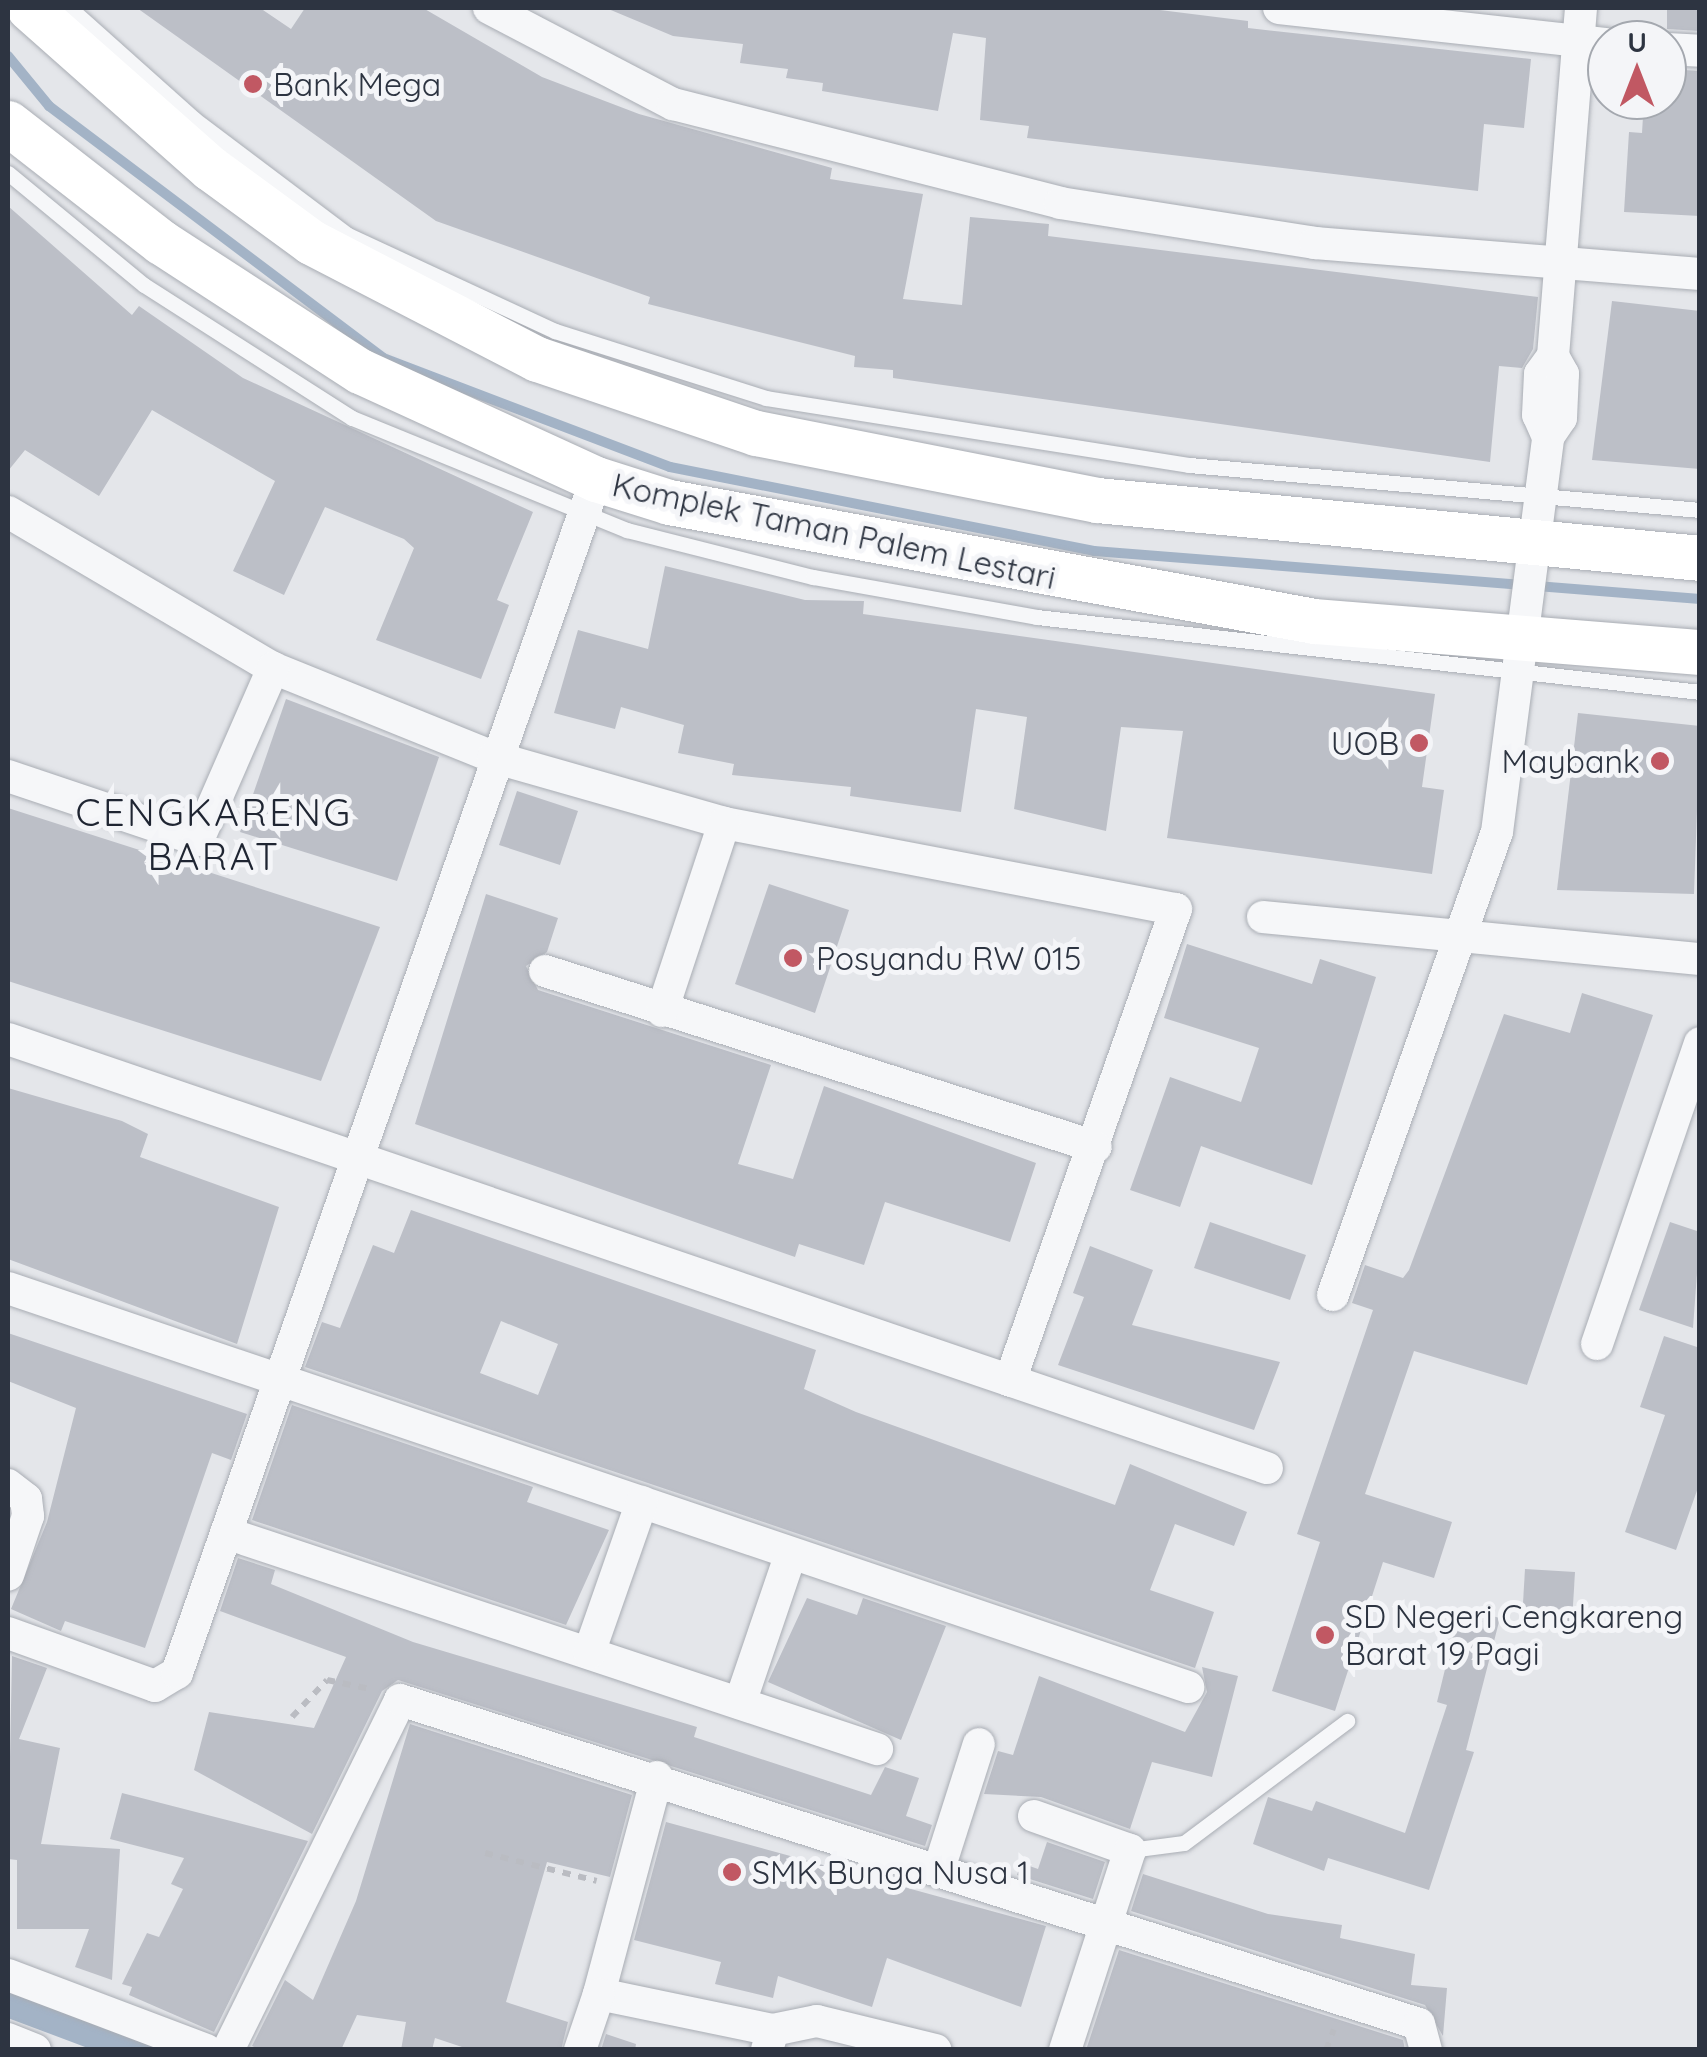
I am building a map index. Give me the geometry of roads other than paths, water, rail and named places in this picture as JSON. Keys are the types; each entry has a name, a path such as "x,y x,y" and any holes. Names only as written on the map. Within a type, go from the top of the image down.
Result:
{"street":[{"path":"488,8 673,104 846,154 1060,203 1315,243 1562,267 1700,274"},
{"path":"1279,8 1338,11 1587,42"},
{"path":"52,12 210,168 398,293 537,360 1097,500 1534,553 1700,558"},
{"path":"1333,1295 1497,832 1548,437 1538,415 1540,374 1554,356 1587,86"},
{"name":"Komplek Taman Palem Lestari","path":"8,123 161,242 360,370 589,497 669,502 1098,588 1314,622 1700,652"},
{"path":"8,1632 170,1684 226,1533 492,757 589,497"},
{"path":"8,512 273,668 492,757 724,823 1176,910 1096,1148 1010,1381"},
{"path":"8,776 198,840 273,668"},
{"path":"662,1011 724,823"},
{"path":"1264,917 1700,959"},
{"path":"545,971 1096,1148"},
{"path":"8,1039 1267,1468"},
{"path":"1597,1344 1700,1042"},
{"path":"8,1288 1188,1687"},
{"path":"8,1485 26,1500 28,1516 8,1575"},
{"path":"590,1654 642,1502"},
{"path":"226,1533 877,1749"},
{"path":"740,1703 791,1553"},
{"path":"228,2050 400,1700 657,1778 1419,2024 1426,2050"},
{"path":"939,1869 979,1744"},
{"path":"580,2050 600,1994 657,1778"},
{"path":"1034,1816 1130,1850 1065,2050"},
{"path":"8,1974 206,2050"},
{"path":"600,1994 770,2040 817,2021 934,2050"},
{"path":"8,2040 35,2050"}],"lane":[{"path":"8,173 144,285 352,418 589,497"},
{"path":"761,416 1190,464 1700,510"},
{"path":"1524,640 1700,692"},
{"path":"1130,1850 1184,1843 1347,1721"}],"waterway":[{"path":"8,56 49,106 383,358 670,467 1094,551 1700,599"},
{"path":"8,1999 144,2050"}],"place":[{"name":"Bank Mega","path":"253,84"},
{"name":"UOB","path":"1419,743"},
{"name":"Maybank","path":"1660,761"},
{"name":"Posyandu RW 015","path":"793,958"},
{"name":"SD Negeri Cengkareng Barat 19 Pagi","path":"1325,1635"},
{"name":"SMK Bunga Nusa 1","path":"732,1872"}],"district":[{"name":"CENGKARENG BARAT","path":"214,834"}]}
